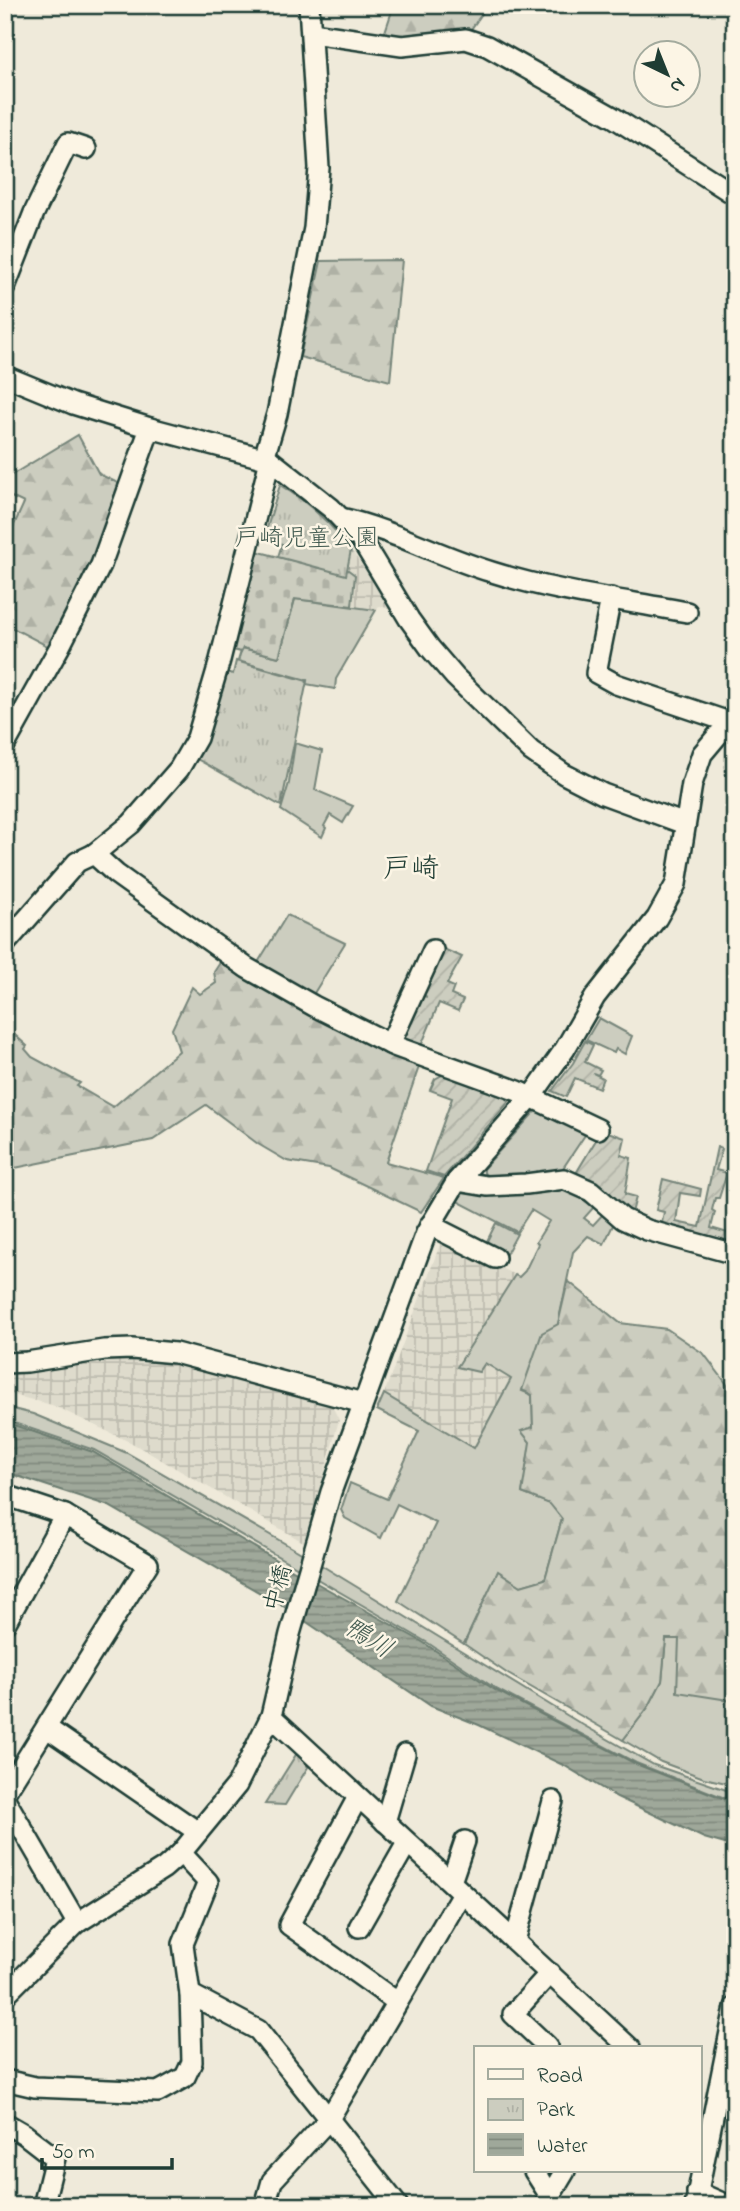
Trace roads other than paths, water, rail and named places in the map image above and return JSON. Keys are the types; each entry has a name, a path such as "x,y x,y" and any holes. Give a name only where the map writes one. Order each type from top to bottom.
{"street":[{"path":"5,944 77,862 94,854 131,824 179,769 197,737 220,660 267,459 314,228 319,168 309,5"},
{"path":"312,33 402,46 466,39 487,46 613,117 735,195"},
{"path":"5,287 34,213 68,143 86,149"},
{"path":"5,376 73,404 267,459 331,508 362,541 409,619 430,648 464,686 531,751 564,774 603,794 685,824"},
{"path":"5,745 60,648 101,565 150,428"},
{"path":"341,519 369,525 493,573 537,584 687,612"},
{"path":"611,598 596,673 616,684 733,723"},
{"name":"中橋","path":"5,1995 77,1923 164,1868 181,1853 237,1785 271,1716 290,1634 331,1492 430,1226 457,1181 531,1097 565,1049 595,997 657,918 676,884 692,785 702,754 718,735 733,723"},
{"path":"94,854 116,874 247,968 314,1006 390,1044 531,1097 597,1129"},
{"path":"390,1044 433,950"},
{"path":"457,1181 487,1186 564,1178 591,1191 624,1219 647,1230 735,1255"},
{"path":"430,1226 495,1258"},
{"path":"5,1363 104,1350 132,1349 175,1353 363,1403"},
{"path":"5,1494 65,1515 148,1564 6,1799 77,1923"},
{"path":"5,1624 65,1515"},
{"path":"271,1716 628,2046"},
{"path":"47,1728 198,1832"},
{"path":"385,1822 405,1754"},
{"path":"358,1797 289,1925 397,2002"},
{"path":"515,1941 552,1801"},
{"path":"265,2206 272,2181 329,2119 397,2002 457,1888 465,1841"},
{"path":"359,1927 407,1843"},
{"path":"5,2080 35,2087 158,2092 185,2077 192,2062 190,1994 183,1944 208,1882 181,1853"},
{"path":"548,2046 513,2014 550,1973"},
{"path":"190,1994 258,2030 398,2206"},
{"path":"704,2142 735,2007"},
{"path":"5,2123 55,2158 43,2206"},
{"path":"534,2172 547,2201"},
{"path":"547,2201 564,2172"},
{"path":"700,2172 696,2199 729,2206"}],"water":[{"name":"鴨川","path":"5,1422 93,1452 293,1570 421,1641 495,1690 636,1764 735,1803 735,1847 704,1838 617,1797 565,1766 479,1725 431,1706 283,1606 109,1506 5,1472"}],"district":[{"name":"戸崎","path":"411,867"}],"park label":[{"name":"戸崎児童公園","path":"307,537"}]}
